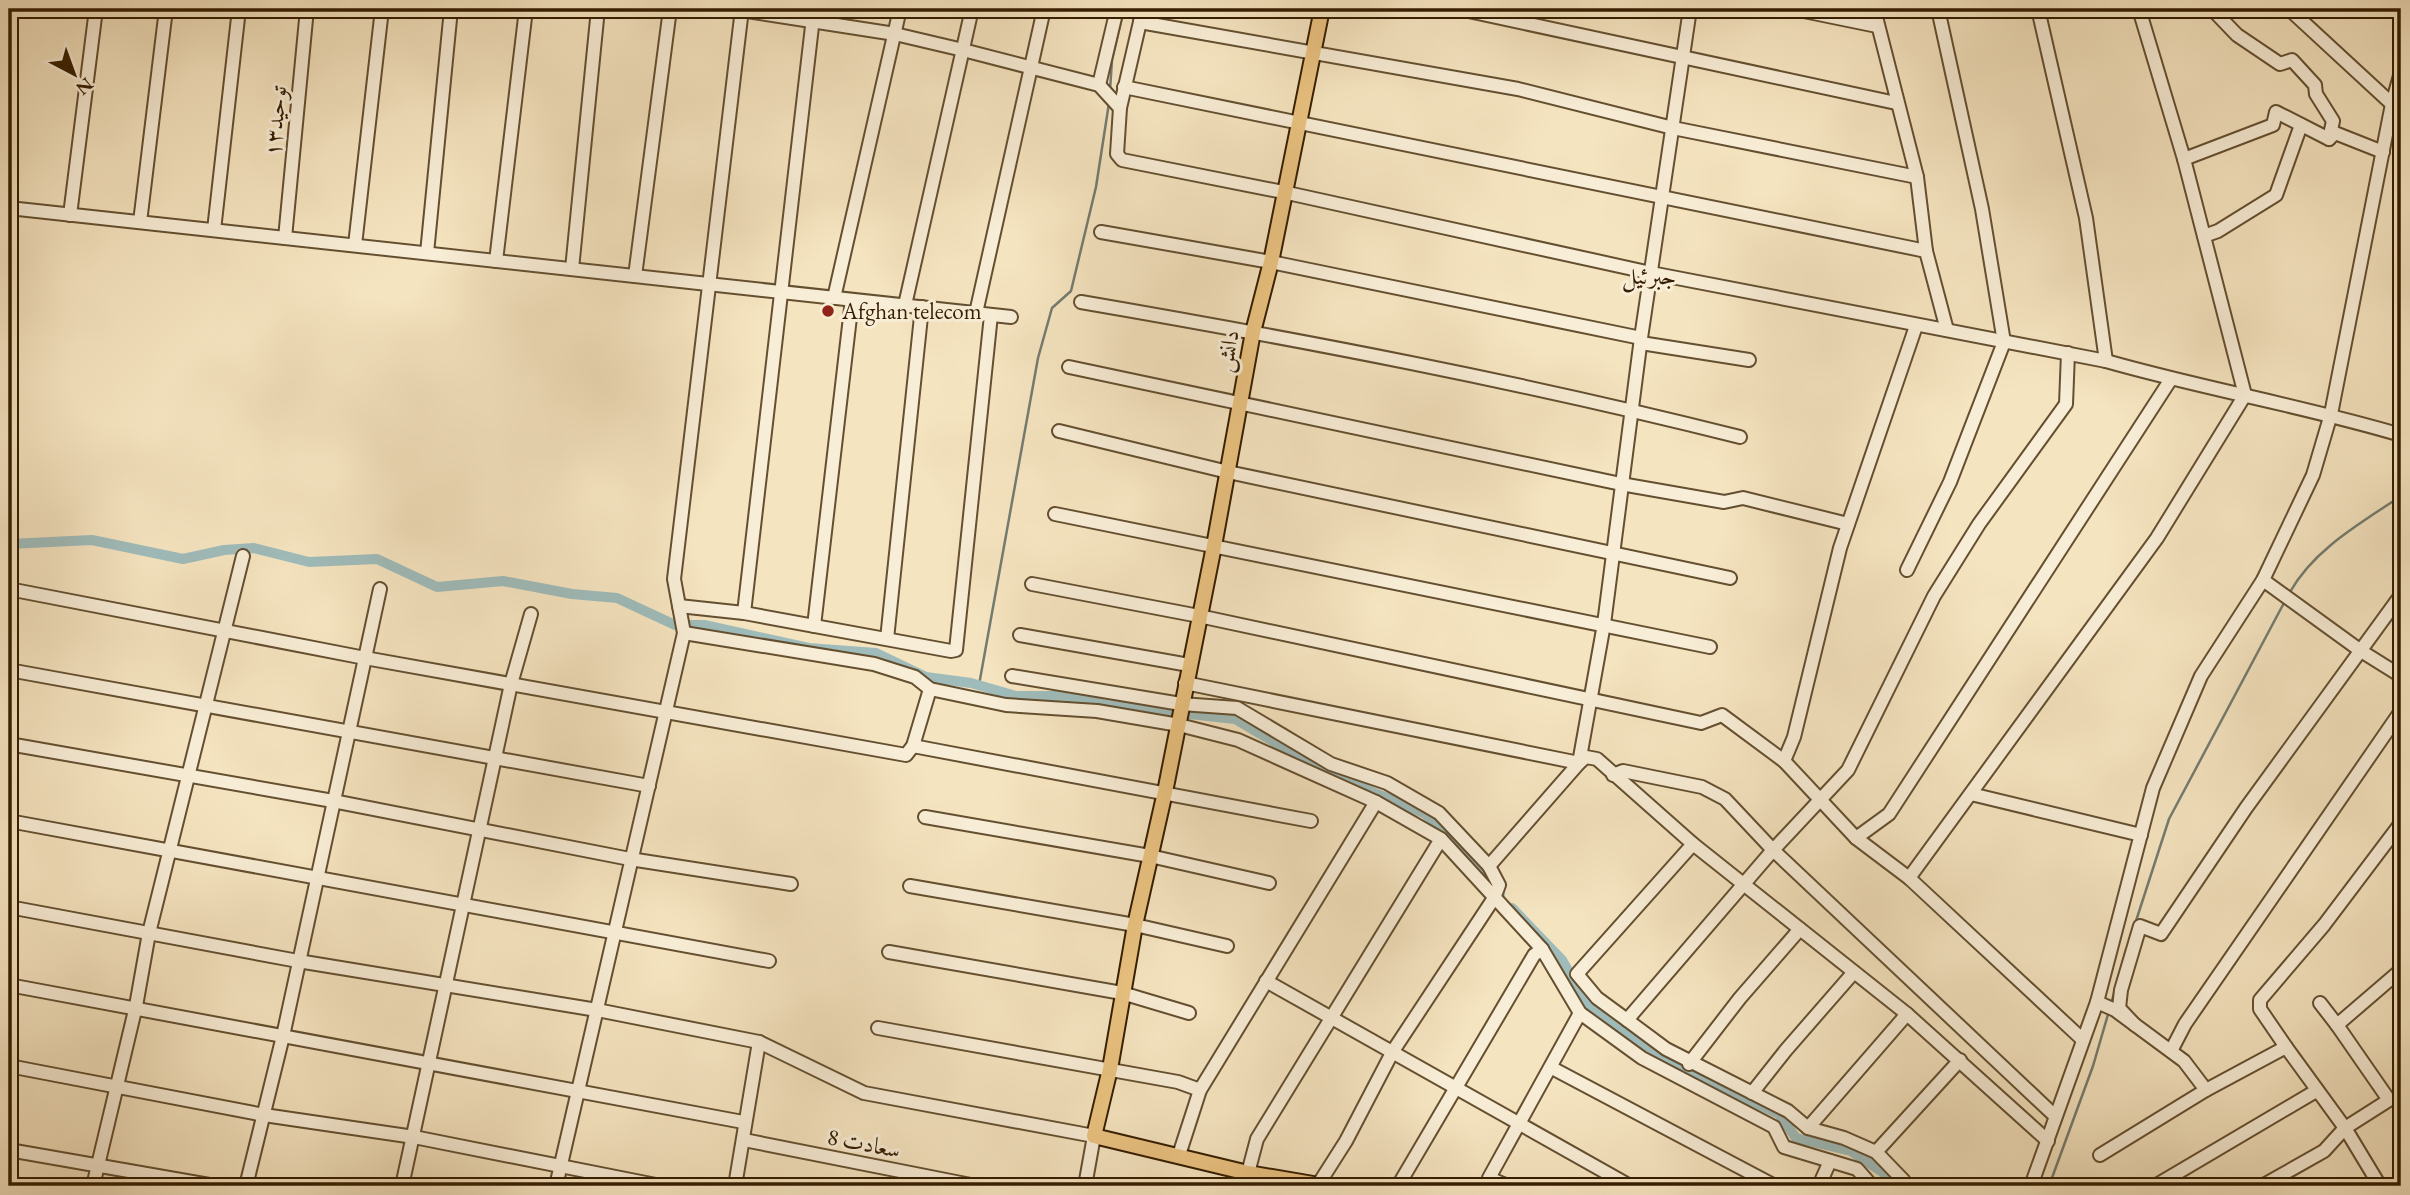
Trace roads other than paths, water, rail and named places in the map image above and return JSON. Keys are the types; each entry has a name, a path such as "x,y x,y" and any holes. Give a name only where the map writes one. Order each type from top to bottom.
{"main road":[{"name":"دانش","path":"1094,1136 1110,1069 1135,925 1179,725 1253,332 1271,262 1322,9"},
{"path":"1094,1136 1248,1173 1321,1186"}],"street":[{"path":"70,215 96,9"},
{"path":"140,222 166,9"},
{"path":"214,230 239,9"},
{"name":"توحید۱۳","path":"285,237 307,9"},
{"path":"355,245 382,9"},
{"path":"427,253 451,9"},
{"path":"496,261 526,9"},
{"path":"572,269 598,9"},
{"path":"635,276 670,9"},
{"path":"556,1186 580,1093 663,713 684,633 674,579 710,284 739,9 813,15 1032,67 1099,85 1119,107"},
{"path":"834,298 900,9"},
{"path":"905,305 972,9"},
{"path":"976,313 1045,9"},
{"path":"1099,85 1116,9"},
{"path":"1459,9 1896,103"},
{"path":"1578,763 1604,624 1621,484 1690,9"},
{"path":"1794,9 1877,26"},
{"path":"1874,9 1916,177 1926,251 1947,330"},
{"path":"1907,570 1950,482 2004,342 1982,209 1938,9"},
{"path":"2038,9 2086,218 2106,361"},
{"path":"1909,878 2157,538 2245,395 2184,159 2139,9"},
{"path":"2212,9 2257,50 2280,64 2292,60 2308,78 2333,121 2329,139"},
{"path":"2289,9 2392,104"},
{"path":"744,614 813,15"},
{"path":"1916,177 1673,128 1518,89 1314,54 1141,15 1119,107 1119,158 1651,273 2106,361 2171,379 2331,414 2401,435"},
{"path":"2031,1186 2097,1002 2154,788 2201,676 2263,580 2313,475 2331,414 2392,104 2401,72"},
{"path":"1124,87 1926,251"},
{"path":"2184,159 2273,125 2276,112 2329,139"},
{"path":"2204,236 2218,231 2276,195 2301,125"},
{"path":"2329,139 2334,133 2383,152"},
{"path":"9,208 1011,317"},
{"path":"1101,232 1271,262 1641,341 1749,360"},
{"path":"814,626 852,300"},
{"path":"1081,302 1350,349 1632,410 1740,437"},
{"path":"887,639 922,307"},
{"path":"679,606 744,614 951,651 957,647 991,315"},
{"path":"1784,761 1794,737 1848,524 1916,326"},
{"path":"1627,1020 1773,850 1848,770 1934,596 1979,524 2066,404 2068,353"},
{"path":"1069,367 1621,484 1724,502 1743,498 1848,524"},
{"path":"1856,838 1889,814 2171,379"},
{"path":"1059,431 1228,472 1730,578"},
{"path":"1055,514 1710,647"},
{"path":"93,1186 136,1006 149,933 243,556"},
{"path":"2263,580 2361,651 2401,676"},
{"path":"1031,584 1199,616 1700,723 1723,715 1784,761 1856,838 1909,878 2083,1040"},
{"path":"9,589 365,658 906,755 913,746 930,688"},
{"path":"246,1186 284,1036 380,589"},
{"path":"2135,1025 2119,1008 2121,990 2140,926 2161,934 2246,808 2401,595"},
{"path":"402,1186 466,903 511,684 531,614"},
{"path":"684,633 874,664 915,677 930,688 1006,705 1097,711 1179,725 1238,740 1376,802 1441,839 1542,948 1580,1013 1642,1058 1774,1127 1784,1147 1857,1169 1872,1186"},
{"path":"1020,635 1189,665"},
{"path":"9,670 649,786"},
{"path":"1012,676 1181,704 1237,708 1331,764 1387,783 1439,813 1489,866 1499,885 1493,898 1393,1051 1321,1186"},
{"path":"1185,683 1578,763"},
{"path":"2171,1051 2185,1024 2401,711"},
{"path":"9,744 333,801 630,859 790,884"},
{"path":"913,746 1311,821"},
{"path":"1489,866 1578,763 1586,757 1597,759 1693,844 1907,1014 2048,1141"},
{"path":"1613,775 1623,771 1702,787 1725,799 1773,850 2055,1116"},
{"path":"1971,794 2141,835"},
{"path":"1179,1156 1199,1090 1376,802"},
{"path":"925,817 1150,856 1269,883"},
{"path":"9,821 466,903 769,961"},
{"path":"2380,1186 2345,1128 2260,1009 2260,1000 2324,925 2401,823"},
{"path":"1248,1173 1257,1139 1441,839"},
{"path":"1693,844 1577,974 1597,998 1666,1049 1788,1111 1808,1128 1844,1138 1875,1152 1904,1181"},
{"path":"910,886 1135,925 1227,946"},
{"path":"9,906 298,961 597,1010 759,1042 864,1093 1094,1136 1085,1186"},
{"path":"1690,1062 1740,998 1800,929"},
{"path":"1398,1186 1457,1091 1534,956 1542,948"},
{"path":"889,952 1122,993 1189,1013"},
{"path":"2337,1025 2401,970"},
{"path":"1752,1093 1786,1049 1854,972"},
{"path":"1266,981 1330,1019 1393,1051 1517,1125 1630,1186"},
{"path":"9,985 136,1006 580,1093 743,1122"},
{"path":"2097,1002 2115,1010 2171,1051 2188,1066 2206,1090"},
{"path":"2263,1186 2323,1151 2345,1128 2395,1097 2320,1003"},
{"path":"1508,1186 1489,1178 1580,1013"},
{"path":"1808,1128 1907,1014"},
{"path":"878,1028 1178,1082 1199,1090"},
{"path":"735,1186 744,1140 743,1122 759,1042"},
{"path":"2100,1155 2206,1090 2286,1047"},
{"path":"1875,1152 1960,1060"},
{"path":"9,1066 264,1115 414,1137 661,1186"},
{"path":"1552,1068 1775,1186"},
{"path":"2155,1186 2316,1091"},
{"name":"سعادت 8","path":"744,1140 976,1186"},
{"path":"9,1150 215,1186"},
{"path":"1819,1186 1830,1161"}],"waterway":[{"path":"1110,90 1112,60 1124,9"},
{"path":"979,685 1038,358 1052,308 1071,291 1096,187 1109,103"},
{"path":"2290,592 2325,550 2401,496"},
{"path":"9,544 92,540 183,559 224,550 254,548 309,562 377,559 437,587 503,581 572,594 617,598 675,625 704,625 809,648 876,653 926,677 971,683 1016,696 1064,696 1107,705 1235,719 1330,775 1424,813 1454,839 1500,894"},
{"path":"2135,924 2169,819 2285,601"},
{"path":"1512,908 1562,960 1586,1002 1666,1062 1779,1114 1796,1138 1851,1151 1884,1173 1887,1186"},
{"path":"2111,1004 2126,950"},
{"path":"2049,1186 2093,1066 2109,1011"}],"place":[{"name":"Afghan telecom","path":"828,311"}],"district":[{"name":"جبرئیل","path":"1649,276"}]}
